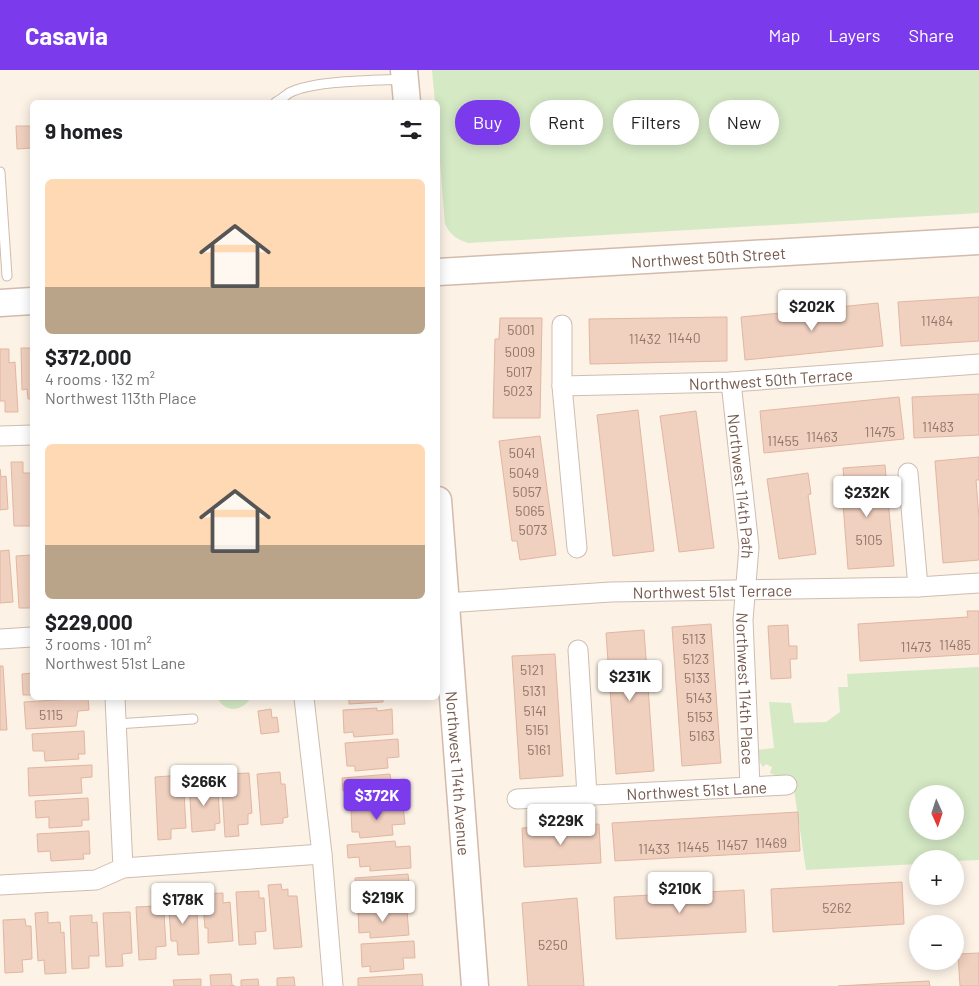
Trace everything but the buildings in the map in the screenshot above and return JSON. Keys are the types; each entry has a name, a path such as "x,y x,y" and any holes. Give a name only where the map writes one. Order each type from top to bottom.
{"street":[{"name":"Northwest 50th Street","path":"440,272 979,241"},
{"path":"0,303 30,301"},
{"path":"562,325 562,386 577,548"},
{"name":"Northwest 50th Terrace","path":"562,386 731,382 979,364"},
{"name":"Northwest 114th Path","path":"731,382 749,547 744,590"},
{"path":"0,436 30,435"},
{"path":"908,473 918,587"},
{"name":"Northwest 51st Terrace","path":"440,604 612,592 918,587 979,583"},
{"name":"Northwest 114th Place","path":"744,590 742,620 750,786"},
{"name":"Northwest 114th Avenue","path":"440,604 475,986"},
{"path":"0,639 30,638"},
{"path":"578,650 587,795"},
{"path":"115,700 123,868"},
{"path":"304,700 322,854 333,986"},
{"name":"Northwest 51st Lane","path":"517,799 788,785"},
{"path":"0,885 96,880 123,868 322,854"}],"lane":[{"path":"279,100 290,93 306,88 336,83 405,84"},
{"path":"0,172 7,276"},
{"path":"116,724 193,719"}],"green space":[{"path":"432,70 979,70 979,213 468,243 454,236 445,224 440,163 440,100 435,100"},
{"path":"979,667 979,860 964,861 964,850 909,850 909,864 806,870 793,783 770,773 772,767 766,764 763,767 757,750 774,748 769,702 791,703 794,723 826,722 840,712 838,687 848,687 847,674"},
{"path":"249,700 236,709 227,708 219,701"}]}
